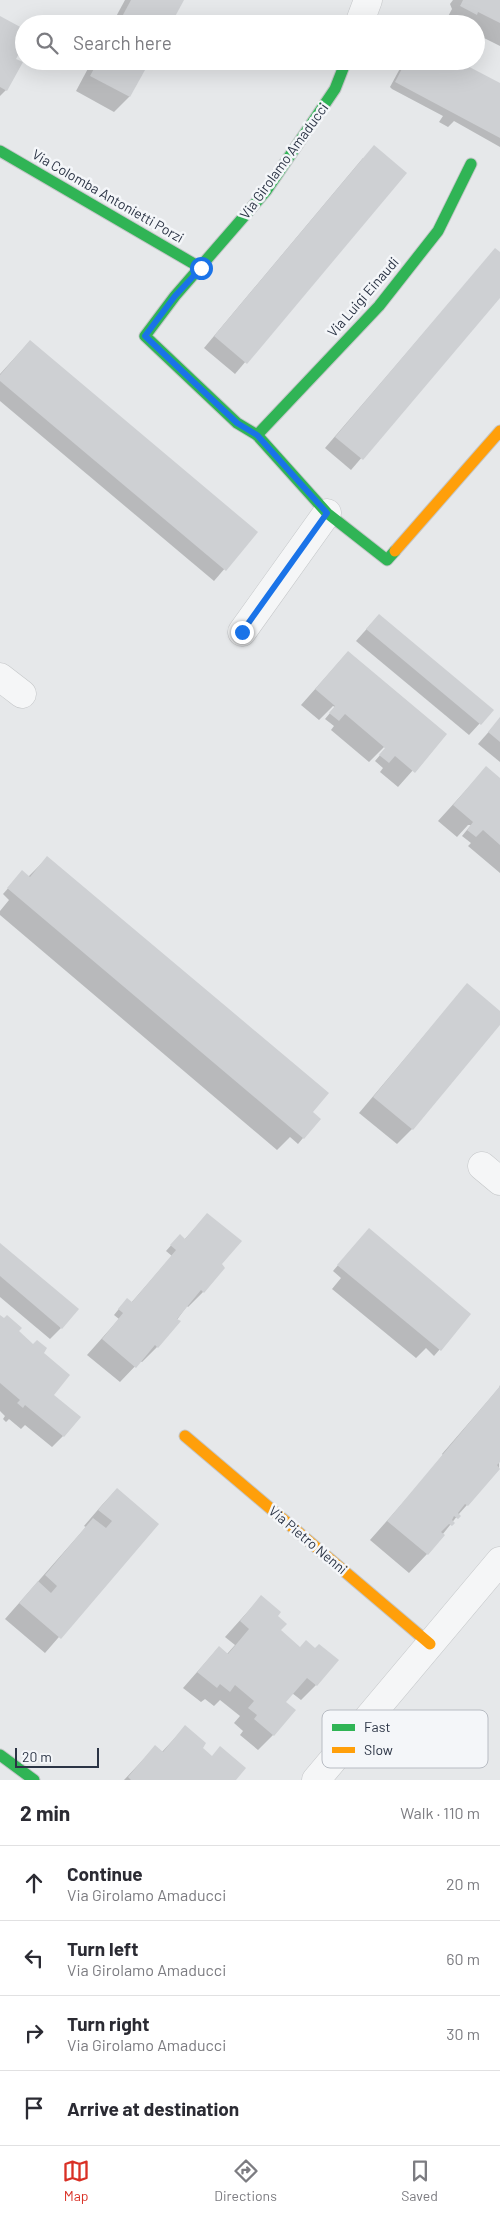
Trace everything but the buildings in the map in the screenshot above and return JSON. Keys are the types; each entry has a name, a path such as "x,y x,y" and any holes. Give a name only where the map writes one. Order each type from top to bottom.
{"street":[{"path":"362,15 368,0"},
{"name":"Via Girolamo Amaducci","path":"343,70 336,90 266,191 175,296 145,336 237,423 257,435 327,513 387,560 500,431"},
{"name":"Via Colomba Antonietti Porzi","path":"0,151 201,268"},
{"name":"Via Luigi Einaudi","path":"257,435 379,306 438,231 472,164"},
{"path":"242,632 327,513"},
{"path":"0,677 22,694"},
{"name":"Via Pietro Nenni","path":"185,1436 430,1644"},
{"path":"375,1710 500,1560"},
{"path":"0,1755 34,1780"},
{"path":"316,1780 326,1768"}],"traffic: fast":[{"path":"342,70 335,89 266,191 175,296 145,336 237,423 257,435 327,513 387,560 395,551"},
{"path":"0,151 201,268"},
{"path":"257,435 379,306 438,231 471,164"},
{"path":"0,1755 34,1780"}],"traffic: slow":[{"path":"395,551 500,431"},
{"path":"185,1436 430,1644"}],"route":[{"path":"201,268 175,296 145,336 237,423 257,435 327,513 242,632"}]}
